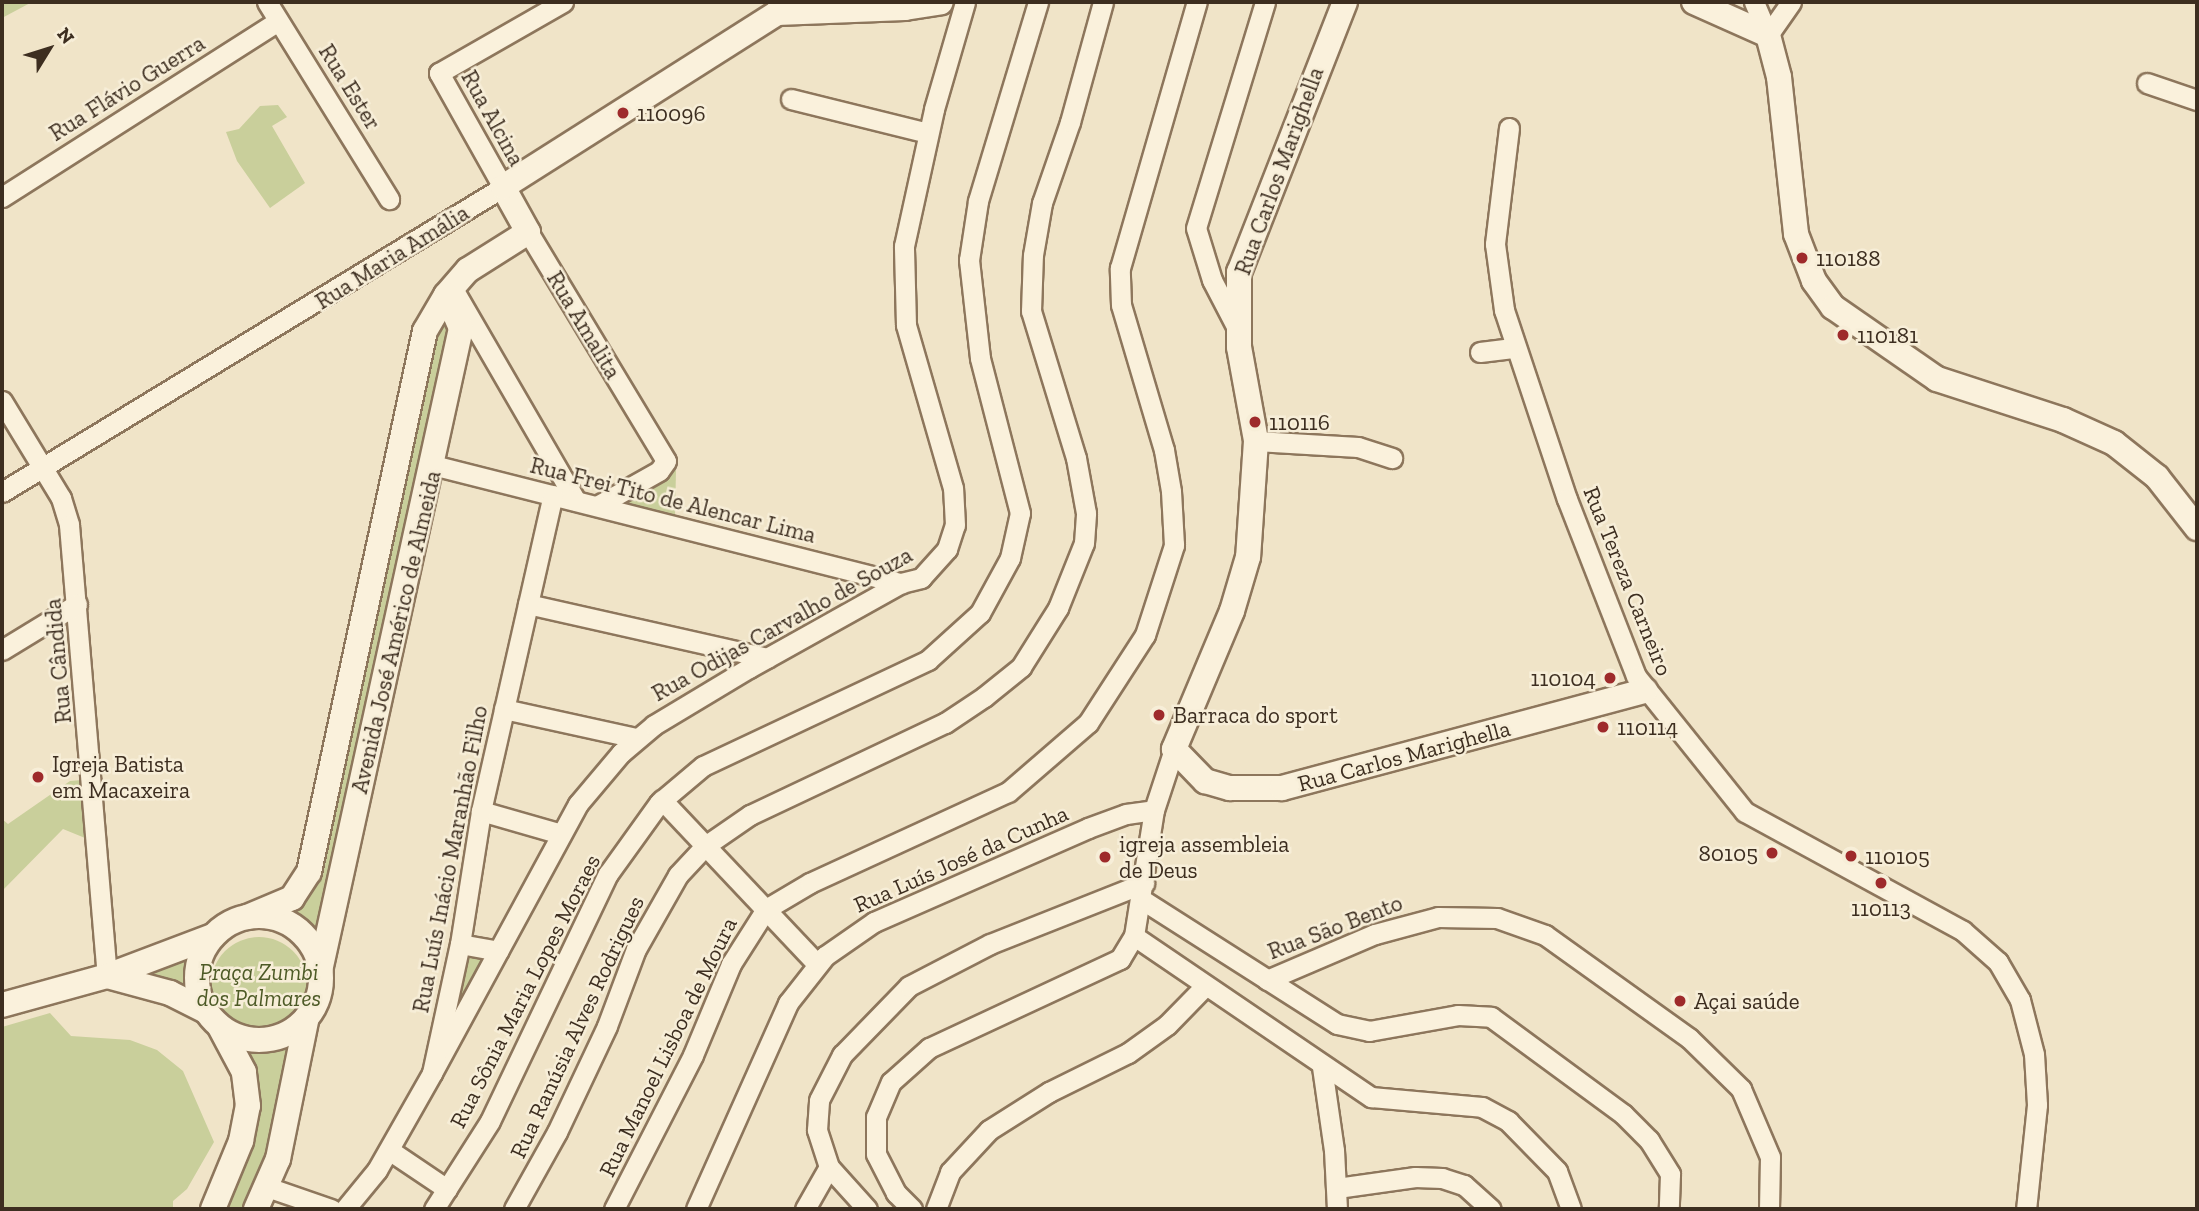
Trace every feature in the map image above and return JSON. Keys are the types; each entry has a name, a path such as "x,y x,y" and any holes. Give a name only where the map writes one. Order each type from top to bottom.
{"street":[{"name":"Rua Ester","path":"267,2 389,199"},
{"name":"Rua Alcina","path":"503,187 439,73 563,2"},
{"path":"773,8 905,8 941,2"},
{"name":"Rua Odijas Carvalho de Souza","path":"432,1073 561,834 590,787 636,738 766,659 901,583 930,570 947,549 955,526 953,488 918,376 904,308 904,246 928,133 965,2"},
{"name":"Rua Sônia Maria Lopes Moraes","path":"435,1209 490,1121 608,874 662,800 713,760 928,660 980,613 1010,558 1020,513 973,325 970,246 978,201 1038,2"},
{"name":"Rua Ranúsia Alves Rodrigues","path":"514,1209 557,1132 655,914 678,875 705,846 775,802 962,712 1021,667 1058,608 1084,543 1085,499 1031,311 1033,255 1042,203 1070,121 1103,2"},
{"name":"Rua Manoel Lisboa de Moura","path":"614,1209 692,1055 731,964 766,909 810,883 1008,792 1088,723 1145,635 1174,545 1172,503 1164,450 1121,305 1120,268 1197,2"},
{"path":"1237,328 1203,256 1197,219 1265,2"},
{"name":"Rua Carlos Marighella","path":"1134,936 1154,810 1174,750 1241,584 1248,557 1256,441 1237,328 1237,284 1247,245 1345,2"},
{"path":"1694,2 1768,35"},
{"path":"1754,2 1768,35 1781,89 1796,234 1814,281 1833,307 1937,379 2063,420 2113,443 2157,477 2197,528"},
{"path":"1768,35 1791,2"},
{"name":"Rua Maria Amália","path":"2,492 503,187 773,8"},
{"name":"Rua Flávio Guerra","path":"2,197 278,20"},
{"path":"2147,83 2197,100"},
{"path":"791,99 928,133"},
{"name":"Rua Tereza Carneiro","path":"1509,128 1495,244 1497,276 1515,348 1567,499 1645,691 1745,812 1963,931 1998,962 2020,1000 2035,1054 2037,1105 2026,1209"},
{"name":"Rua Amalita","path":"503,187 667,463 597,506"},
{"name":"Avenida José Américo de Almeida","path":"247,917 292,898 309,872 428,321 449,291 478,262 528,232"},
{"path":"449,291 576,501"},
{"name":"Avenida José Américo de Almeida","path":"320,971 461,328 449,291"},
{"path":"1480,352 1515,348"},
{"name":"Rua Cândida","path":"2,401 44,467 66,511 77,604 107,976"},
{"path":"1256,441 1358,447 1392,458"},
{"name":"Rua Frei Tito de Alencar Lima","path":"433,464 901,583"},
{"name":"Rua Luís Inácio Maranhão Filho","path":"345,1209 361,1195 432,1073 460,944 481,811 552,495"},
{"path":"2,650 77,604"},
{"path":"528,604 766,659"},
{"name":"Rua Carlos Marighella","path":"1174,750 1205,781 1230,788 1282,788 1645,691"},
{"path":"504,709 636,738"},
{"path":"662,800 817,964"},
{"name":"Rua Luís José da Cunha","path":"696,1209 772,1035 788,1003 817,964 874,922 1088,828 1126,814 1154,810"},
{"path":"481,811 561,834"},
{"path":"867,1209 829,1167 817,1130 819,1100 842,1055 909,986 989,944 1143,891 1322,1018 1353,1029 1396,1028 1458,1015 1491,1017 1643,1134 1670,1174 1670,1209"},
{"path":"2,1005 107,976 213,936 247,917 263,916 294,928 316,954 320,987 307,1017 278,1159 256,1209"},
{"name":"Rua São Bento","path":"1267,980 1305,968 1375,934 1438,917 1497,918 1545,935 1689,1038 1741,1089 1770,1157 1769,1209"},
{"path":"213,936 197,972 213,1019 244,1072 248,1106 241,1141 213,1209"},
{"path":"912,1209 896,1193 876,1154 876,1117 898,1073 929,1048 1111,965 1134,936 1322,1067 1371,1097 1470,1105 1508,1121 1557,1171 1571,1209"},
{"path":"460,944 498,951"},
{"path":"107,976 170,993 234,1035 267,1040 296,1028 307,1017"},
{"path":"936,1209 950,1172 989,1130 1049,1092 1128,1053 1167,1025 1205,986"},
{"path":"1322,1067 1337,1188 1337,1209"},
{"path":"389,1150 447,1189"},
{"path":"805,1209 829,1167"},
{"path":"1337,1188 1415,1177 1442,1178 1464,1185 1491,1209"},
{"path":"267,1187 331,1209"}],"green space":[{"path":"2,2 32,2 2,18"},
{"path":"278,105 287,117 272,126 305,183 270,208 237,161 226,132 239,129 260,106"},
{"name":"Praça Zumbi dos Palmares","path":"452,312 319,948 305,931 277,913 292,907 434,319"},
{"path":"676,470 675,517 617,503"},
{"path":"82,780 85,838 63,829 2,891 2,819 8,824 70,781"},
{"name":"Praça Zumbi dos Palmares","path":"259,937 277,941 293,951 303,967 307,985 303,1003 293,1019 277,1029 259,1033 241,1029 225,1019 215,1003 211,985 215,967 225,951 241,941"},
{"path":"201,944 192,972 193,993 127,973"},
{"path":"462,948 486,961 444,1050"},
{"path":"50,1013 71,1036 130,1040 157,1050 183,1071 214,1142 187,1189 173,1201 173,1209 2,1209 2,1027"},
{"name":"Praça Zumbi dos Palmares","path":"300,1032 285,1108 247,1209 224,1209 258,1097 256,1071 243,1044 284,1041"}],"place":[{"name":"110096","path":"623,113"},
{"name":"110188","path":"1802,258"},
{"name":"110181","path":"1843,335"},
{"name":"110116","path":"1255,422"},
{"name":"110104","path":"1610,678"},
{"name":"Barraca do sport","path":"1159,715"},
{"name":"110114","path":"1603,727"},
{"name":"Igreja Batista em Macaxeira","path":"38,777"},
{"name":"80105","path":"1772,853"},
{"name":"110105","path":"1851,856"},
{"name":"igreja assembleia de Deus","path":"1105,857"},
{"name":"110113","path":"1881,883"},
{"name":"Açai saúde","path":"1680,1001"}]}
